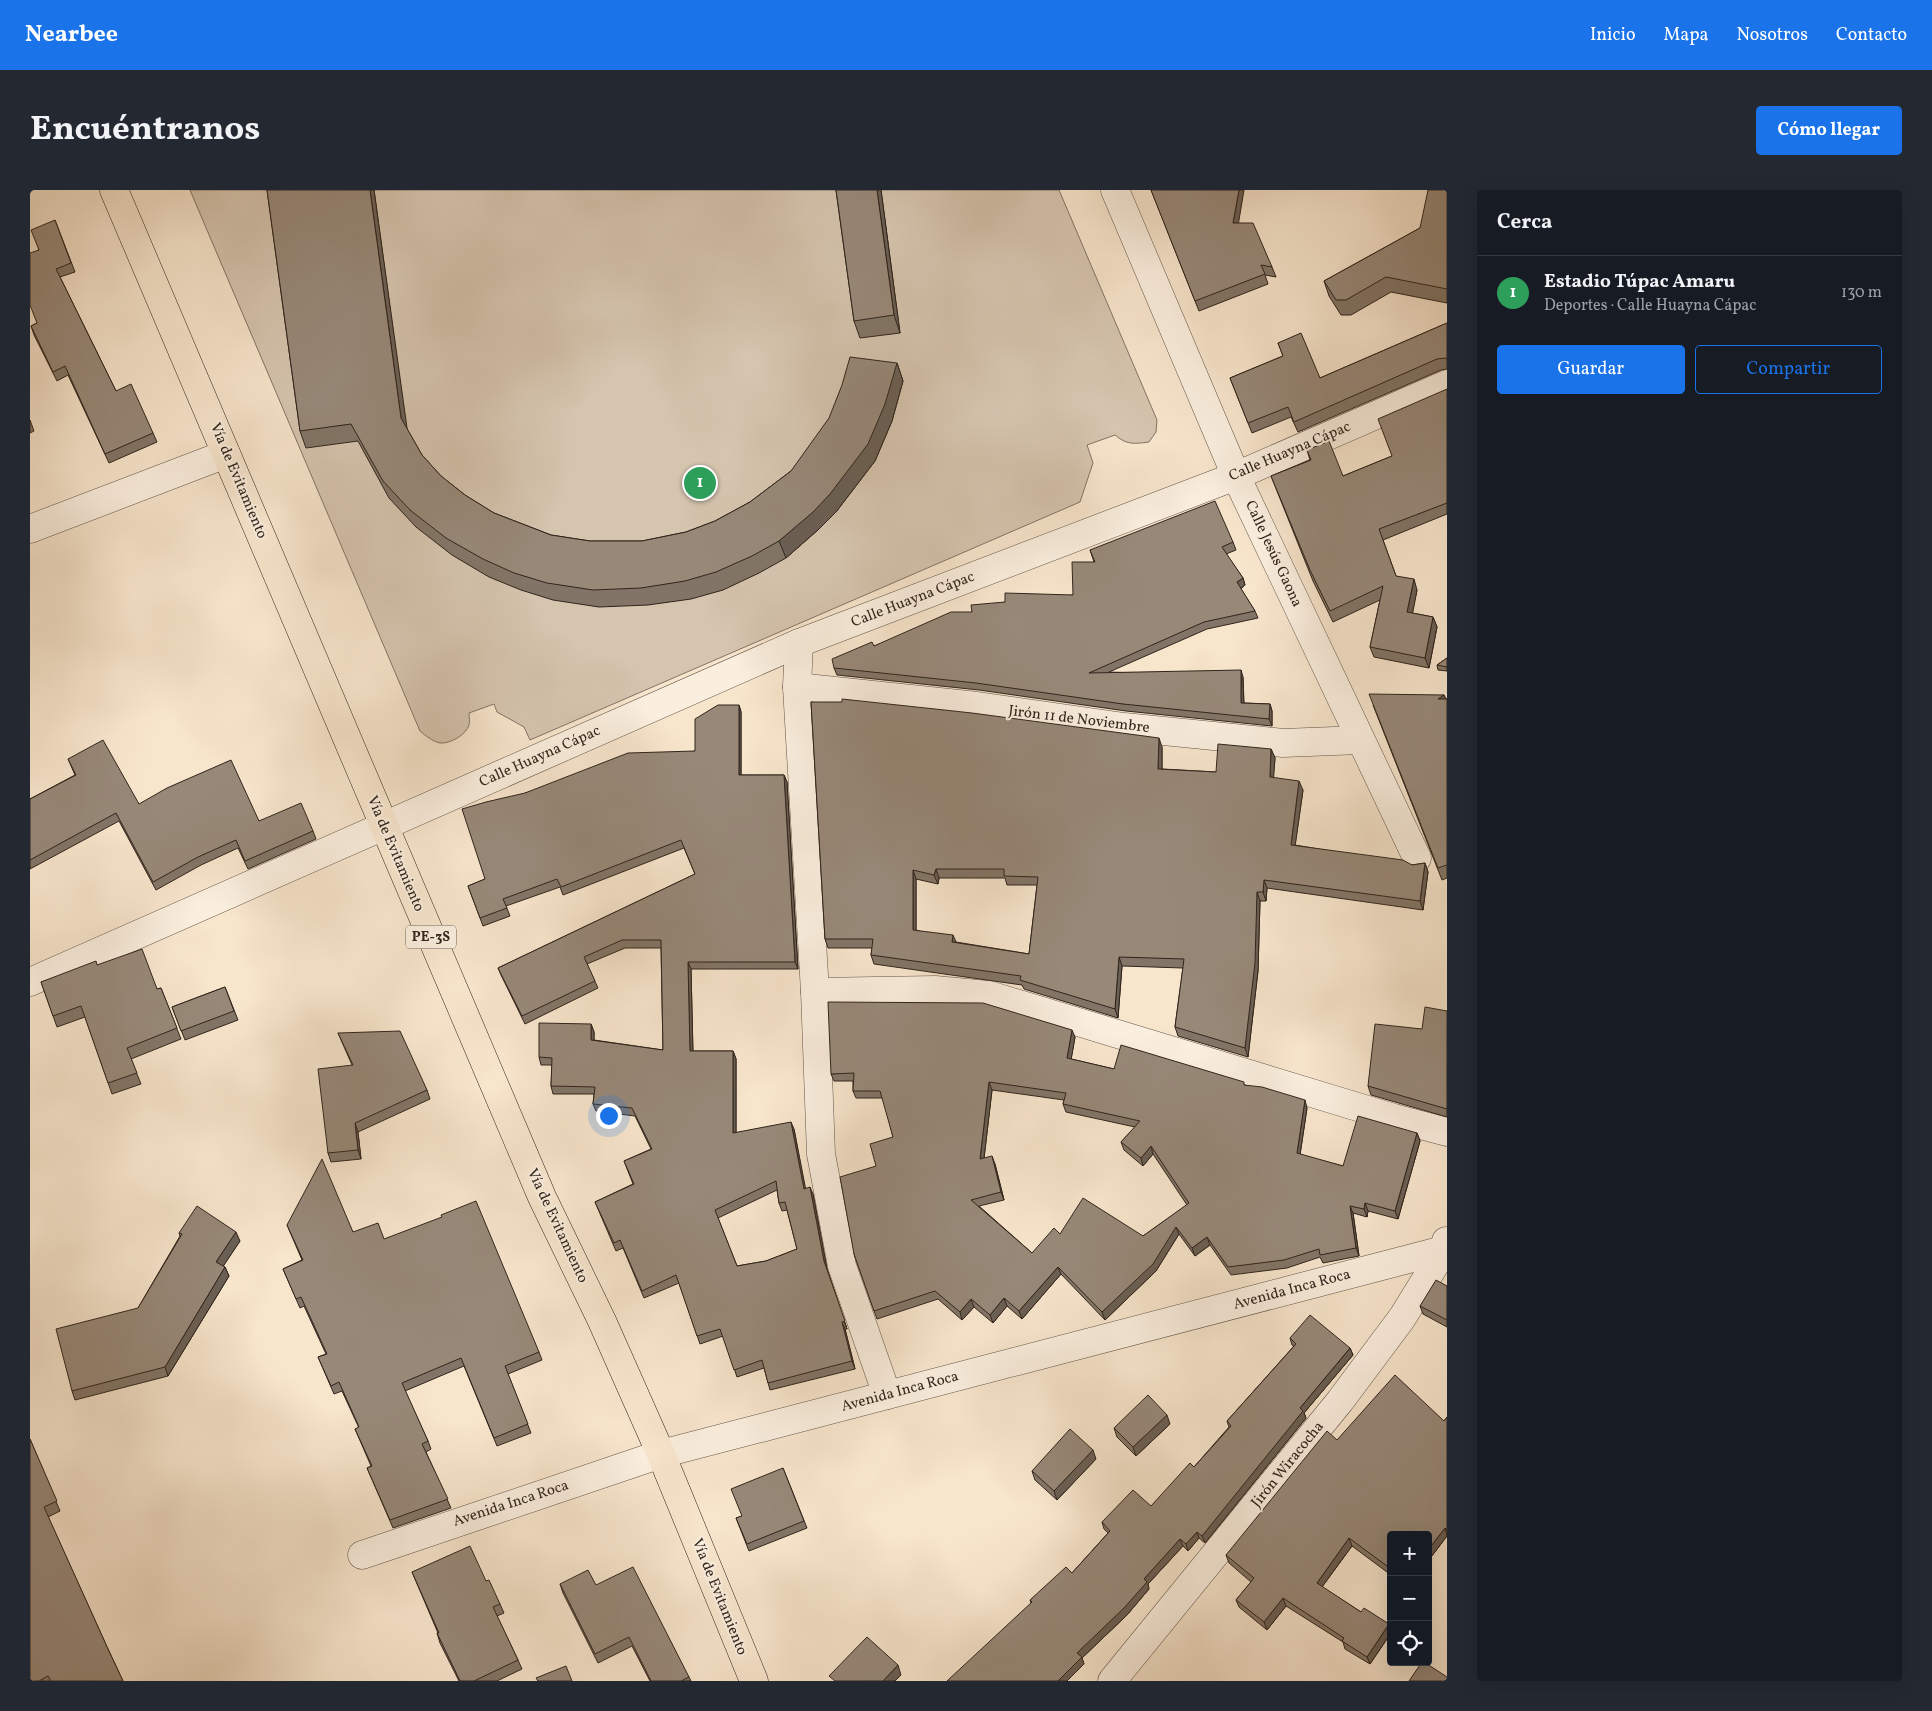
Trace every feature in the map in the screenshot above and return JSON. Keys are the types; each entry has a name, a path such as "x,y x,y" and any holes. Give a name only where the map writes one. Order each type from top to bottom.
{"highway":[{"name":"Vía de Evitamiento","path":"114,190 542,1197 602,1321 661,1454 754,1681"}],"street":[{"name":"Calle Jesús Gaona","path":"1115,190 1236,476 1417,858"},
{"name":"Calle Huayna Cápac","path":"30,982 799,643 1236,476 1447,384"},
{"path":"30,529 226,454"},
{"path":"799,643 797,687 815,992 821,1154 842,1266 887,1395"},
{"name":"Jirón 11 de Noviembre","path":"797,687 977,706 1124,727 1283,743 1360,740"},
{"path":"815,992 935,990 989,995 1394,1118 1447,1132"},
{"name":"Avenida Inca Roca","path":"362,1555 661,1454 1446,1246"},
{"name":"Jirón Wiracocha","path":"1112,1681 1340,1401 1402,1318 1446,1246"}],"shaded area":[{"path":"190,190 1059,190 1157,420 1156,432 1149,442 1130,443 1123,441 1115,435 1087,445 1093,463 1080,502 530,740 524,727 497,712 494,704 469,713 469,724 465,732 453,740 440,743 432,740 420,731"}],"building":[{"path":"267,190 370,190 401,418 422,455 441,476 465,495 494,513 551,535 590,541 642,541 686,532 715,521 750,502 791,471 829,418 842,385 850,357 897,363 885,404 868,444 830,494 813,512 779,541 752,556 716,572 685,581 641,588 593,590 547,583 514,573 483,559 446,538 410,510 383,481 351,424 300,431"},
{"path":"836,190 877,190 894,315 854,321"},
{"path":"1151,190 1239,190 1233,223 1253,223 1272,267 1261,265 1265,274 1195,301"},
{"path":"1428,190 1447,190 1447,289 1386,277 1346,300 1336,300 1324,281 1420,228"},
{"path":"55,220 71,263 56,269 116,391 131,384 153,433 105,454 65,366 53,372 31,326 37,323 30,305 30,253 39,250 31,230"},
{"path":"1447,323 1447,359 1437,359 1294,422 1288,407 1248,423 1230,378 1283,356 1278,343 1301,333 1320,378"},
{"path":"1447,389 1447,503 1379,529 1396,576 1414,579 1407,612 1433,617 1425,658 1370,647 1383,586 1330,611 1310,570 1271,476 1311,460 1307,450 1329,441 1343,476 1392,456 1378,419"},
{"path":"1215,501 1233,542 1222,547 1243,578 1237,582 1255,611 1204,622 1089,673 1241,670 1241,703 1270,704 1269,719 1123,704 976,683 834,668 832,659 872,642 874,646 951,612 972,612 971,605 1005,602 1005,593 1073,595 1072,562 1095,562 1090,550"},
{"path":"1447,658 1447,667 1437,665"},
{"path":"1369,694 1444,695 1438,699 1447,699 1447,865 1438,868"},
{"path":"842,699 972,713 1159,738 1158,769 1216,772 1218,744 1271,749 1270,777 1299,781 1291,845 1403,860 1412,865 1425,863 1420,901 1264,880 1263,892 1257,892 1255,963 1245,1048 1175,1027 1184,959 1119,957 1115,1009 1020,980 1021,976 871,955 873,939 825,939 811,702 842,702","holes":["936,869 1004,869 1004,876 1038,877 1029,954 952,942 953,935 913,930 913,870 934,875"]},
{"path":"718,705 739,705 739,775 784,775 795,962 688,962 690,1051 733,1051 733,1133 791,1122 804,1189 810,1187 824,1261 845,1321 842,1322 852,1361 768,1383 762,1360 734,1370 720,1329 697,1336 676,1275 642,1291 620,1240 614,1243 595,1202 634,1184 624,1161 652,1149 632,1108 593,1104 595,1087 551,1086 552,1058 539,1057 539,1023 591,1024 591,1040 663,1050 661,940 622,940 584,957 595,981 522,1016 498,968 695,874 681,840 561,887 557,879 503,899 507,908 480,918 468,886 485,879 462,809 525,793 628,753 695,751 695,719","holes":["776,1181 779,1203 785,1202 797,1249 766,1261 737,1266 715,1210"]},
{"path":"103,740 139,804 167,788 231,760 259,821 301,803 313,831 245,861 236,840 198,857 153,882 116,813 30,860 30,799 76,775 68,759"},
{"path":"142,949 157,989 161,988 177,1028 127,1048 137,1073 108,1083 81,1006 53,1016 41,982 96,961 97,965"},
{"path":"225,987 234,1011 181,1031 172,1007"},
{"path":"828,1002 983,1003 1072,1030 1067,1058 1114,1069 1121,1045 1244,1082 1244,1085 1262,1087 1305,1100 1297,1153 1343,1166 1358,1116 1417,1133 1395,1211 1365,1203 1364,1209 1350,1206 1356,1248 1320,1255 1319,1249 1284,1260 1228,1267 1207,1237 1192,1248 1176,1227 1153,1264 1102,1312 1058,1267 1019,1311 1004,1298 990,1315 971,1299 960,1312 935,1291 874,1311 854,1254 840,1177 876,1166 870,1144 893,1137 880,1091 853,1091 854,1073 831,1074","holes":["989,1082 1066,1093 1063,1104 1140,1121 1121,1142 1141,1158 1151,1146 1189,1203 1143,1236 1083,1198 1060,1234 1054,1228 1032,1253 971,1200 1001,1192 992,1156 980,1159"]},
{"path":"1425,1007 1447,1011 1447,1109 1368,1086 1375,1024 1422,1029"},
{"path":"400,1031 427,1090 355,1123 358,1150 328,1153 318,1069 353,1065 338,1033"},
{"path":"322,1159 353,1232 378,1223 384,1239 442,1217 441,1215 476,1201 539,1352 505,1366 528,1424 494,1438 461,1358 402,1383 428,1441 422,1444 448,1499 390,1520 367,1468 372,1466 355,1429 359,1427 339,1382 331,1386 318,1357 327,1354 301,1297 296,1299 283,1269 303,1260 287,1225"},
{"path":"197,1206 236,1232 216,1262 225,1267 165,1367 72,1391 56,1329 138,1308 182,1234 179,1233"},
{"path":"1436,1280 1447,1286 1447,1320 1420,1306"},
{"path":"1310,1315 1350,1348 1300,1408 1303,1411 1202,1536 1197,1532 1186,1544 1180,1539 1144,1579 1147,1582 1124,1608 1077,1653 1082,1657 1058,1681 947,1681 1032,1602 1030,1600 1066,1567 1072,1573 1110,1531 1102,1522 1133,1490 1151,1506 1190,1463 1194,1467 1231,1426 1227,1421 1296,1344 1290,1338"},
{"path":"1395,1375 1444,1421 1447,1417 1447,1530 1445,1528 1432,1545 1432,1531 1387,1531 1387,1566 1349,1538 1317,1583 1361,1612 1364,1608 1387,1623 1387,1627 1367,1657 1342,1641 1344,1638 1283,1598 1264,1622 1236,1600 1254,1578 1226,1555 1327,1431 1337,1440"},
{"path":"1148,1395 1167,1415 1133,1447 1114,1428"},
{"path":"1070,1429 1093,1450 1054,1491 1032,1471"},
{"path":"30,1439 57,1501 44,1507 123,1681 51,1681 48,1676 39,1681 30,1681"},
{"path":"783,1468 804,1521 747,1544 736,1518 742,1516 731,1489"},
{"path":"470,1546 486,1581 489,1580 500,1604 493,1607 518,1660 474,1681 460,1681 437,1633 439,1633 412,1572"},
{"path":"633,1567 689,1677 681,1681 651,1681 629,1637 595,1654 560,1584 588,1570 596,1585"},
{"path":"867,1637 898,1665 883,1681 835,1681 829,1676"},
{"path":"566,1666 572,1681 538,1681 536,1678"},
{"path":"1419,1666 1430,1666 1447,1677 1447,1681 1409,1681"}],"place":[{"name":"Estadio Túpac Amaru","path":"700,483"}]}
